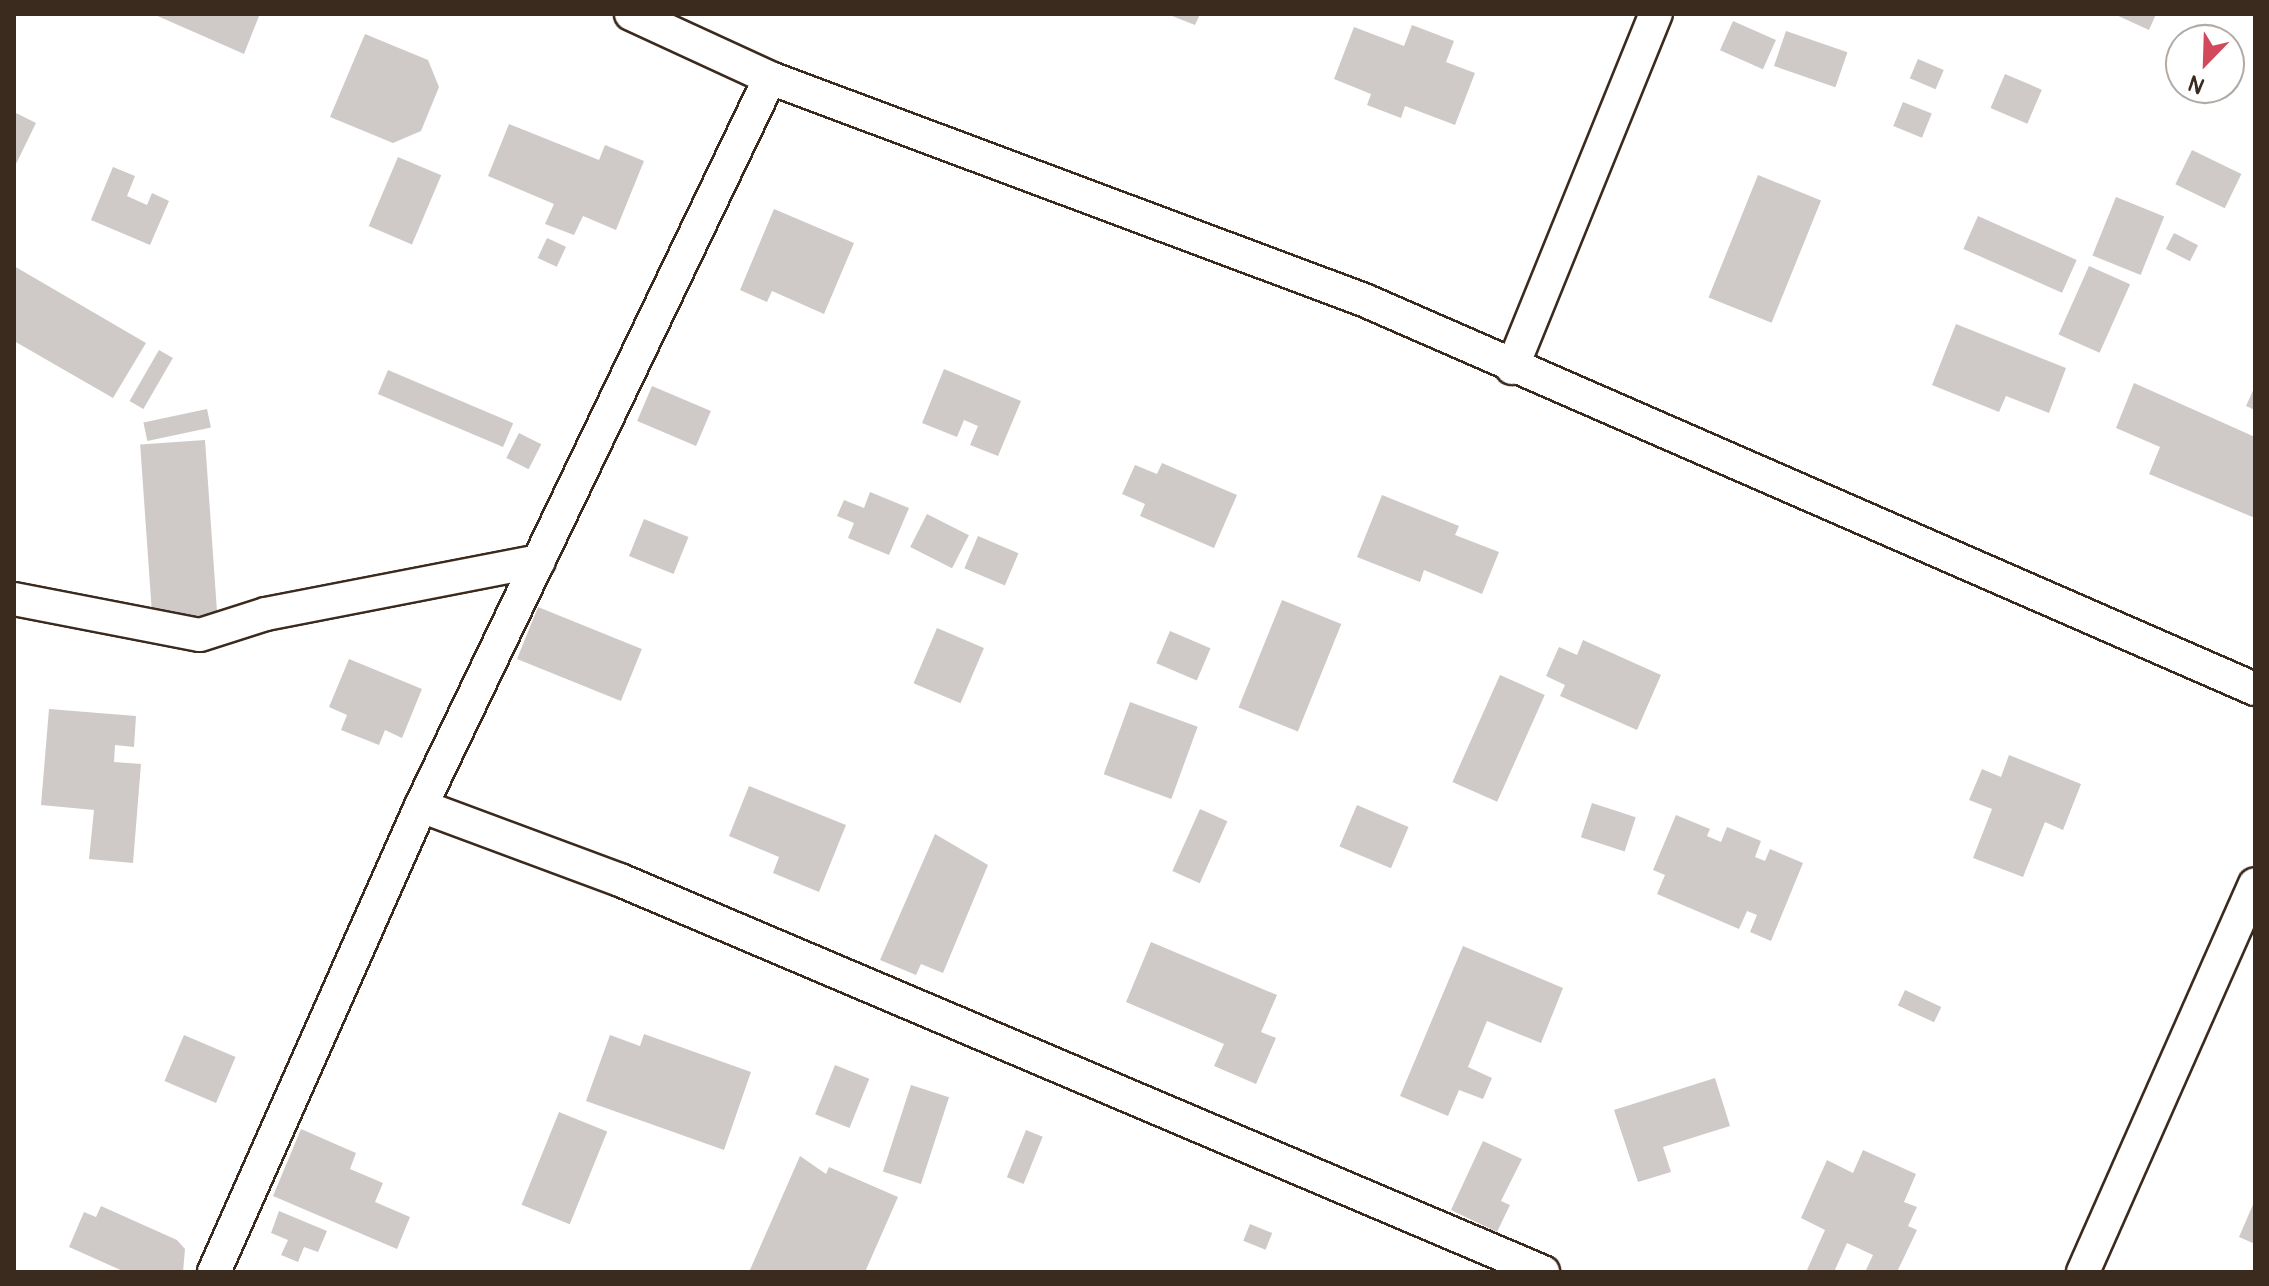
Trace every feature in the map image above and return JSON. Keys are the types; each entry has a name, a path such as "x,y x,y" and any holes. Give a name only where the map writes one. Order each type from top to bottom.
{"street":[{"path":"631,14 675,23 770,78 1364,300 1512,368 2255,689"},
{"path":"1512,368 1656,14"},
{"path":"214,1272 421,806 770,78"},
{"path":"14,599 200,635 266,614 539,561"},
{"path":"421,806 620,880 1543,1272"},
{"path":"2083,1272 2255,884"}],"building":[{"path":"153,14 254,14 259,16 244,54"},
{"path":"1167,14 1200,14 1195,25"},
{"path":"2114,14 2156,14 2149,30"},
{"path":"1733,21 1776,40 1763,69 1720,50"},
{"path":"1412,25 1454,41 1446,62 1475,73 1455,125 1405,106 1401,118 1367,105 1371,94 1334,79 1354,27 1404,46"},
{"path":"1786,31 1847,52 1835,87 1774,66"},
{"path":"365,34 428,60 439,87 421,131 393,143 330,117"},
{"path":"1918,59 1944,70 1936,89 1910,78"},
{"path":"2005,74 2042,90 2027,124 1991,108"},
{"path":"1903,102 1932,114 1922,138 1893,126"},
{"path":"14,112 36,123 14,168"},
{"path":"509,124 599,160 605,145 644,161 616,230 583,216 574,235 545,224 554,204 488,176"},
{"path":"2192,150 2241,174 2225,208 2175,184"},
{"path":"398,157 441,175 412,244 369,226"},
{"path":"113,167 135,176 127,196 147,205 152,193 169,201 150,245 91,220"},
{"path":"1758,175 1821,200 1772,323 1709,297"},
{"path":"2116,197 2164,216 2141,275 2092,255"},
{"path":"774,209 854,243 824,314 772,291 767,302 740,290"},
{"path":"1978,216 2077,260 2062,293 1963,249"},
{"path":"2174,233 2198,245 2190,261 2166,249"},
{"path":"547,238 566,247 557,267 538,258"},
{"path":"14,266 146,343 113,398 14,341"},
{"path":"2089,266 2130,284 2100,353 2058,335"},
{"path":"1956,324 2066,368 2049,413 2006,396 1999,412 1932,385"},
{"path":"159,350 173,358 143,409 130,401"},
{"path":"944,369 1021,401 998,456 970,445 978,426 964,420 957,437 922,423"},
{"path":"388,370 513,423 503,447 378,394"},
{"path":"2134,383 2255,437 2255,518 2149,474 2160,447 2116,428"},
{"path":"652,386 711,411 696,446 637,421"},
{"path":"2255,386 2255,410 2246,406"},
{"path":"207,409 211,428 147,441 143,423"},
{"path":"519,433 541,444 529,469 506,458"},
{"path":"205,440 217,617 153,621 140,445"},
{"path":"1162,463 1237,495 1214,548 1140,516 1145,504 1122,494 1135,465 1157,474"},
{"path":"870,492 909,508 889,555 848,538 854,523 837,516 844,500 864,508"},
{"path":"1382,495 1459,526 1455,535 1499,552 1482,594 1424,570 1420,582 1357,557"},
{"path":"927,514 969,535 952,568 910,547"},
{"path":"644,519 689,537 674,574 629,556"},
{"path":"978,536 1019,553 1005,585 964,568"},
{"path":"1282,600 1341,624 1298,732 1239,708"},
{"path":"538,607 642,649 621,701 517,659"},
{"path":"937,628 984,648 961,703 914,683"},
{"path":"1170,631 1211,648 1197,680 1156,663"},
{"path":"1583,640 1661,675 1637,730 1560,696 1565,685 1546,676 1559,647 1577,655"},
{"path":"349,659 422,689 402,738 385,730 379,745 341,730 347,715 329,707"},
{"path":"1500,675 1545,695 1497,802 1452,782"},
{"path":"1130,702 1198,727 1171,799 1104,774"},
{"path":"49,709 136,716 134,747 115,745 114,762 141,764 133,863 89,859 94,810 41,805"},
{"path":"2009,755 2081,784 2063,830 2045,822 2023,877 1973,858 1992,809 1969,800 1982,769 2001,777"},
{"path":"749,786 846,825 819,892 773,873 779,857 729,836"},
{"path":"1592,803 1636,817 1625,851 1581,837"},
{"path":"1357,805 1409,827 1391,868 1339,846"},
{"path":"1200,809 1227,821 1200,883 1172,871"},
{"path":"1676,815 1710,829 1707,836 1721,842 1727,827 1761,841 1755,857 1765,861 1770,849 1803,863 1771,941 1750,932 1757,915 1747,911 1739,929 1657,894 1665,875 1653,870"},
{"path":"935,834 988,865 943,973 921,964 916,975 880,960"},
{"path":"1151,942 1277,995 1261,1032 1276,1038 1256,1084 1214,1066 1224,1044 1126,1002"},
{"path":"1463,946 1563,988 1541,1043 1487,1021 1468,1067 1492,1078 1483,1099 1459,1090 1448,1116 1400,1096"},
{"path":"1905,990 1941,1007 1934,1022 1898,1005"},
{"path":"644,1034 751,1072 724,1150 586,1101 610,1035 640,1046"},
{"path":"184,1035 236,1057 216,1103 164,1081"},
{"path":"835,1065 869,1079 849,1128 815,1114"},
{"path":"1715,1078 1730,1126 1663,1147 1671,1172 1638,1182 1614,1110"},
{"path":"911,1085 949,1097 921,1184 883,1172"},
{"path":"559,1112 607,1131 570,1224 522,1205"},
{"path":"301,1129 356,1153 350,1169 383,1183 375,1202 410,1217 397,1249 273,1196"},
{"path":"1026,1130 1043,1137 1024,1184 1007,1177"},
{"path":"1483,1141 1522,1159 1501,1201 1510,1205 1497,1232 1451,1210"},
{"path":"1863,1150 1916,1174 1904,1202 1917,1207 1908,1226 1917,1230 1897,1272 1865,1272 1873,1255 1847,1243 1834,1272 1807,1270 1825,1230 1801,1218 1827,1160 1853,1173"},
{"path":"800,1156 826,1174 829,1167 898,1197 865,1272 749,1272"},
{"path":"2255,1200 2255,1244 2239,1237"},
{"path":"101,1206 177,1240 185,1249 183,1272 125,1272 69,1247 84,1212 96,1217"},
{"path":"279,1211 327,1231 318,1252 304,1247 298,1262 281,1255 288,1240 271,1233"},
{"path":"1250,1224 1272,1233 1266,1250 1243,1241"}]}
